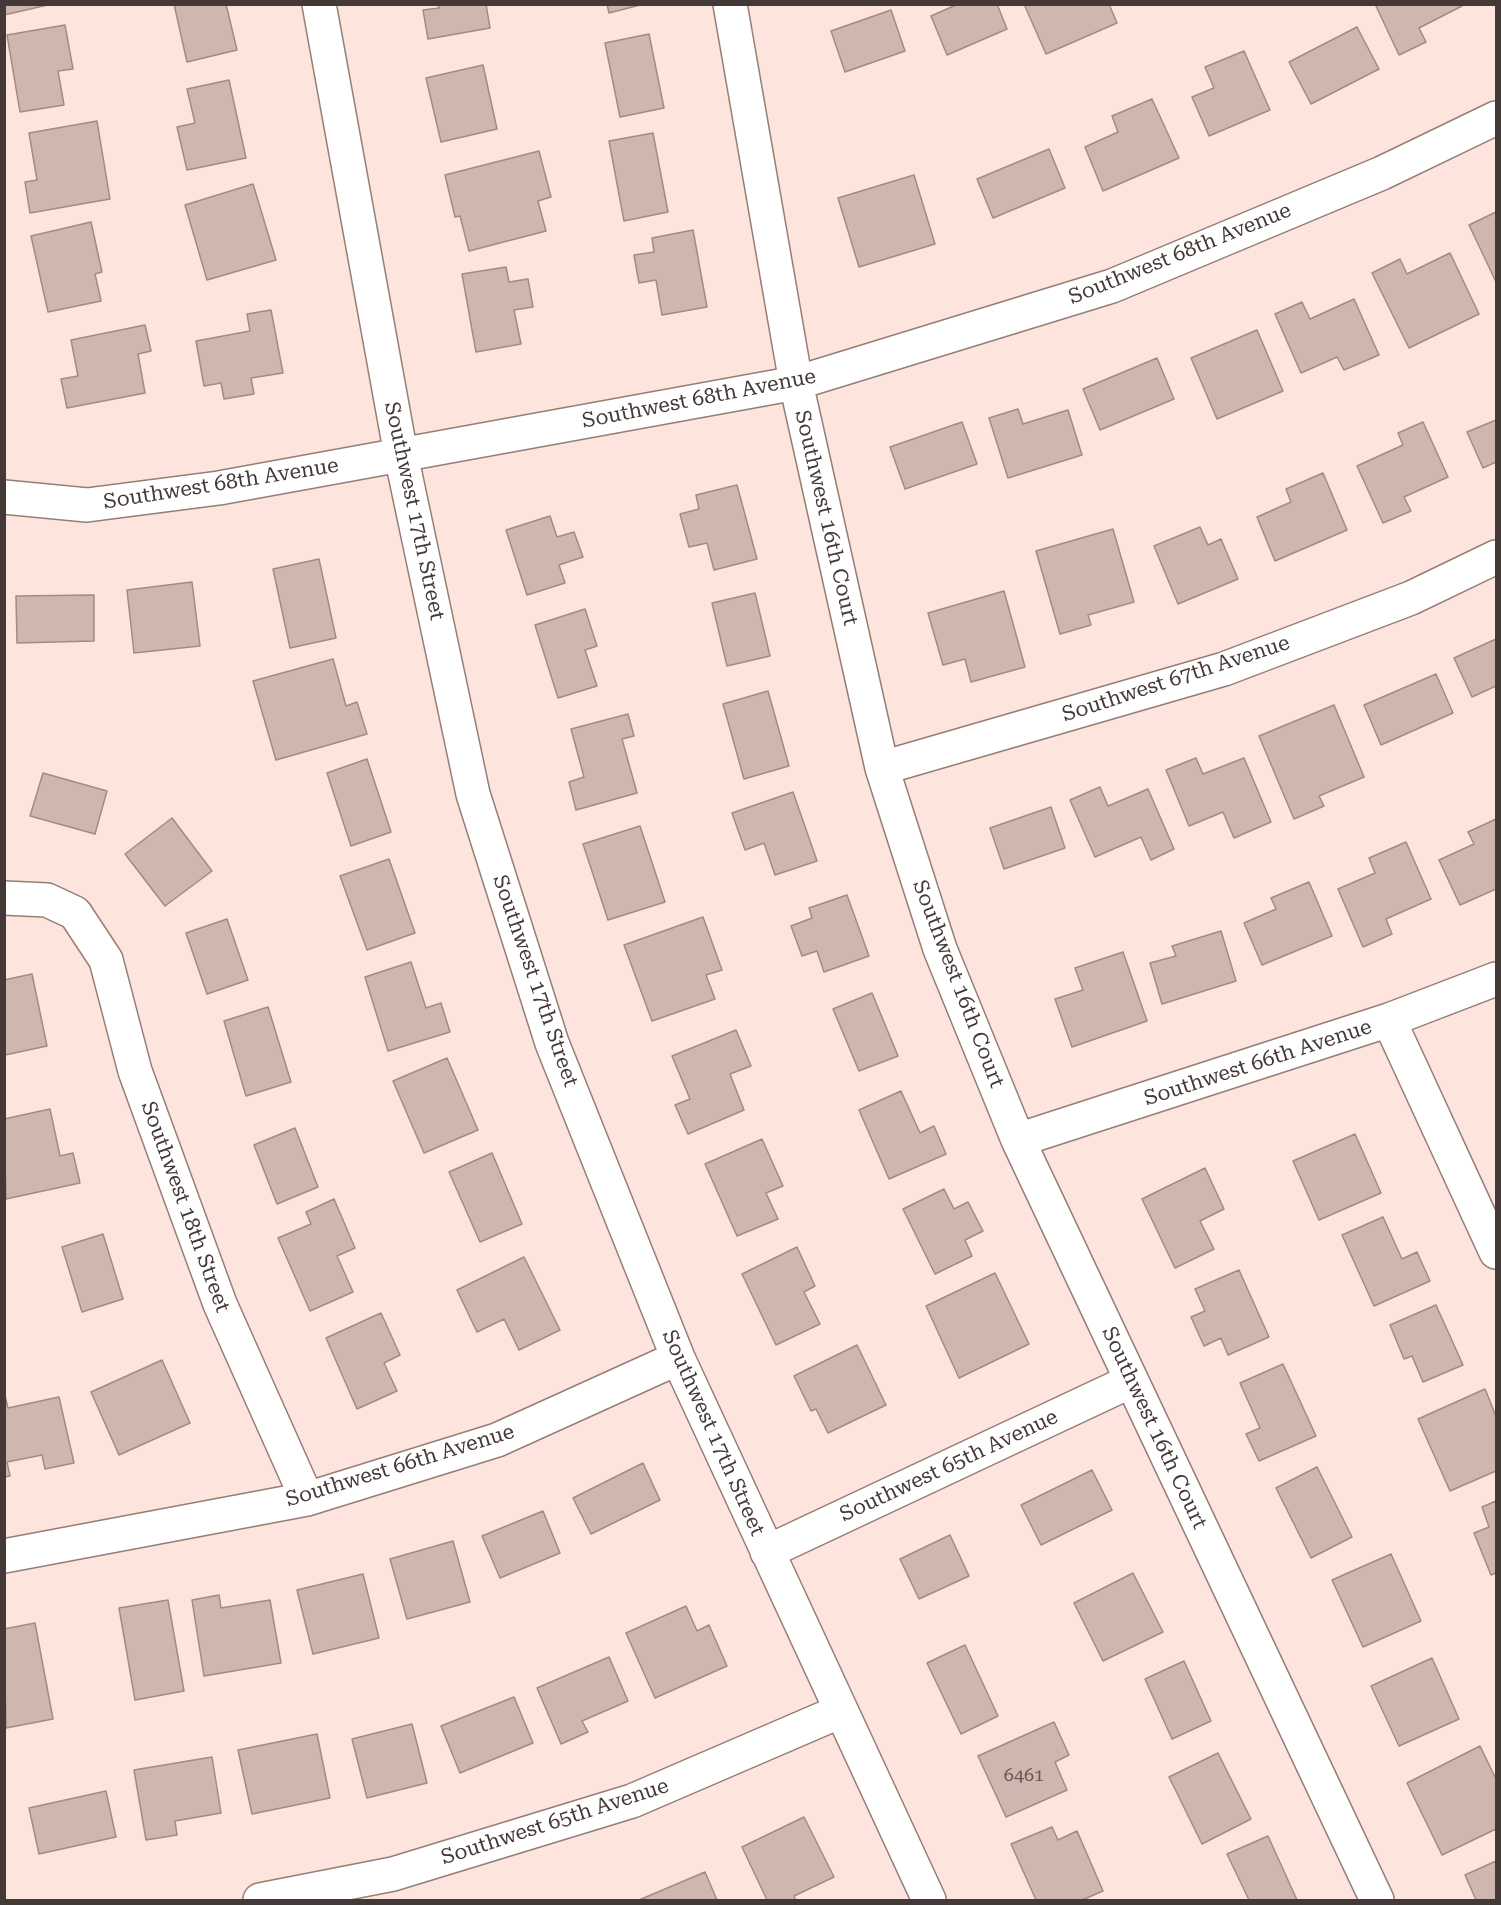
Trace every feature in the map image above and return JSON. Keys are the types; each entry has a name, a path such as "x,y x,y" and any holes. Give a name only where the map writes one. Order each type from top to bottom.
{"street":[{"name":"Southwest 17th Street","path":"320,4 400,455 473,794 552,1043 678,1358 929,1900"},
{"name":"Southwest 16th Court","path":"730,4 796,383 882,768 939,949 1018,1140 1377,1900"},
{"name":"Southwest 68th Avenue","path":"4,497 87,505 219,488 796,383 1112,286 1382,173 1497,118"},
{"name":"Southwest 67th Avenue","path":"882,768 1224,669 1411,598 1497,557"},
{"name":"Southwest 18th Street","path":"4,898 47,900 75,913 106,960 135,1071 220,1304 307,1499"},
{"name":"Southwest 66th Avenue","path":"1018,1140 1389,1020 1497,979"},
{"path":"1389,1020 1497,1252"},
{"name":"Southwest 66th Avenue","path":"4,1556 307,1499 497,1440 678,1358"},
{"name":"Southwest 65th Avenue","path":"767,1552 1131,1381"},
{"name":"Southwest 65th Avenue","path":"260,1900 393,1874 632,1801 841,1711"}],"building":[{"path":"4,4 52,4 4,15"},
{"path":"174,4 226,4 237,50 187,62"},
{"path":"438,4 486,4 490,28 428,39 423,10 439,8"},
{"path":"607,4 644,4 609,13"},
{"path":"958,4 997,4 1007,29 947,55 931,16"},
{"path":"1024,4 1109,4 1117,23 1046,54"},
{"path":"1375,4 1462,4 1462,6 1419,28 1426,42 1399,55"},
{"path":"891,10 905,51 845,72 831,31"},
{"path":"65,25 73,69 58,71 64,105 20,112 7,35"},
{"path":"1357,27 1379,69 1311,104 1289,62"},
{"path":"649,34 664,108 620,117 605,43"},
{"path":"1244,51 1270,110 1209,136 1192,97 1214,88 1205,67"},
{"path":"483,65 497,129 441,142 426,78"},
{"path":"229,80 246,158 187,170 177,127 195,123 187,89"},
{"path":"1152,99 1179,158 1103,191 1085,147 1118,132 1112,116"},
{"path":"97,121 110,199 30,213 25,182 37,180 29,133"},
{"path":"653,133 668,212 624,221 609,141"},
{"path":"1049,149 1065,188 993,218 977,179"},
{"path":"539,151 551,197 538,201 546,231 469,251 460,216 455,217 445,175"},
{"path":"914,175 935,244 859,267 838,198"},
{"path":"253,184 276,260 207,280 185,205"},
{"path":"1496,212 1496,282 1469,225"},
{"path":"91,222 102,272 95,274 101,301 48,312 31,236"},
{"path":"693,230 707,307 662,315 656,280 639,283 634,255 654,252 652,238"},
{"path":"1450,253 1479,314 1409,348 1372,273 1400,259 1407,274"},
{"path":"506,267 509,282 528,279 533,307 514,310 521,344 476,352 462,274"},
{"path":"1354,299 1379,355 1344,370 1337,357 1301,373 1275,314 1302,302 1310,319"},
{"path":"271,310 283,373 251,378 254,394 224,399 221,383 204,386 196,341 250,331 247,314"},
{"path":"145,325 151,351 138,354 145,393 67,408 61,379 78,376 71,340"},
{"path":"1257,330 1283,391 1217,419 1191,358"},
{"path":"1157,358 1174,399 1100,430 1083,389"},
{"path":"1018,409 1023,424 1068,410 1082,455 1008,478 989,418"},
{"path":"1496,420 1496,462 1483,468 1467,432"},
{"path":"962,422 977,464 905,489 890,447"},
{"path":"1423,422 1448,477 1404,497 1411,511 1383,523 1357,466 1403,445 1398,433"},
{"path":"1323,473 1347,530 1275,561 1257,517 1291,502 1286,489"},
{"path":"737,485 757,559 714,570 707,543 689,547 680,514 699,509 696,495"},
{"path":"550,516 557,537 574,532 583,557 559,565 565,583 527,595 506,530"},
{"path":"1200,527 1208,545 1221,539 1238,579 1178,604 1154,546"},
{"path":"1113,529 1134,602 1088,615 1091,625 1060,634 1036,551"},
{"path":"319,559 336,638 290,648 273,569"},
{"path":"192,582 200,646 134,653 127,590"},
{"path":"1004,591 1025,667 971,682 965,659 943,665 928,613"},
{"path":"755,593 770,656 727,666 712,603"},
{"path":"94,595 94,641 17,643 16,596"},
{"path":"585,609 597,646 585,650 597,686 558,698 535,625"},
{"path":"1496,639 1496,686 1472,697 1454,658"},
{"path":"333,659 346,706 357,702 367,734 276,760 253,681"},
{"path":"1436,674 1453,713 1381,745 1364,705"},
{"path":"768,691 789,766 744,779 723,704"},
{"path":"1334,705 1364,777 1319,796 1324,806 1294,819 1259,736"},
{"path":"628,714 634,736 622,739 637,793 576,810 569,782 584,777 571,729"},
{"path":"1196,758 1203,774 1244,758 1271,822 1234,838 1223,812 1189,826 1166,770"},
{"path":"367,759 391,832 351,846 327,773"},
{"path":"43,773 107,791 95,834 30,816"},
{"path":"1100,787 1108,806 1148,789 1174,849 1151,860 1141,837 1095,857 1070,800"},
{"path":"793,792 817,861 775,875 764,843 745,850 732,813"},
{"path":"1051,807 1065,848 1004,869 990,828"},
{"path":"172,818 212,871 165,906 125,854"},
{"path":"1496,819 1496,889 1460,905 1439,860 1474,844 1468,832"},
{"path":"640,826 665,902 608,920 583,844"},
{"path":"1406,842 1431,899 1386,919 1392,934 1363,947 1338,889 1375,873 1369,858"},
{"path":"389,859 415,933 367,950 340,876"},
{"path":"1309,882 1332,936 1262,965 1244,923 1276,909 1271,898"},
{"path":"847,895 869,956 824,972 817,951 802,956 791,926 812,918 809,908"},
{"path":"703,917 722,970 706,975 715,999 652,1021 624,945"},
{"path":"227,919 248,980 207,994 186,933"},
{"path":"1221,931 1236,981 1162,1004 1150,963 1176,956 1172,946"},
{"path":"1123,952 1147,1021 1072,1047 1055,999 1083,990 1075,968"},
{"path":"411,962 426,1008 441,1003 450,1032 388,1051 365,977"},
{"path":"32,974 47,1046 5,1055 4,980"},
{"path":"872,993 898,1056 859,1071 833,1009"},
{"path":"268,1007 291,1082 246,1096 224,1021"},
{"path":"736,1030 751,1066 730,1074 744,1110 688,1134 675,1105 690,1099 672,1056"},
{"path":"447,1058 478,1130 424,1153 393,1081"},
{"path":"901,1091 920,1133 934,1126 946,1154 889,1179 859,1110"},
{"path":"50,1109 60,1156 73,1153 80,1183 6,1199 4,1119"},
{"path":"295,1128 318,1187 277,1204 254,1145"},
{"path":"1355,1134 1381,1193 1319,1220 1293,1161"},
{"path":"762,1139 783,1186 766,1193 778,1219 737,1236 705,1164"},
{"path":"492,1153 522,1224 480,1242 449,1172"},
{"path":"1205,1168 1224,1209 1200,1221 1214,1249 1175,1268 1142,1199"},
{"path":"944,1189 954,1209 968,1202 983,1231 965,1240 972,1256 935,1274 903,1209"},
{"path":"334,1199 355,1248 337,1256 353,1292 310,1311 278,1238 311,1224 306,1212"},
{"path":"1383,1217 1402,1259 1417,1252 1430,1281 1374,1306 1342,1235"},
{"path":"103,1234 123,1299 82,1312 62,1247"},
{"path":"797,1247 815,1286 804,1292 820,1324 776,1345 742,1274"},
{"path":"524,1257 560,1330 519,1350 504,1319 477,1332 457,1290"},
{"path":"1239,1270 1269,1337 1228,1355 1221,1338 1204,1346 1191,1317 1205,1311 1195,1289"},
{"path":"995,1273 1029,1344 959,1378 926,1306"},
{"path":"1436,1305 1463,1365 1423,1382 1412,1356 1404,1359 1390,1325"},
{"path":"381,1313 400,1355 384,1363 397,1391 357,1409 326,1338"},
{"path":"857,1345 886,1405 828,1433 816,1409 811,1411 794,1376"},
{"path":"162,1360 190,1423 119,1455 91,1392"},
{"path":"1283,1364 1316,1436 1259,1461 1246,1434 1260,1428 1240,1383"},
{"path":"1485,1389 1496,1416 1496,1471 1450,1491 1418,1419"},
{"path":"4,1391 8,1408 59,1397 74,1463 45,1469 42,1455 7,1462 10,1476 4,1477"},
{"path":"643,1463 660,1500 591,1534 573,1498"},
{"path":"1317,1467 1352,1537 1311,1558 1276,1488"},
{"path":"1092,1470 1112,1510 1041,1545 1021,1505"},
{"path":"1496,1501 1496,1573 1491,1575 1474,1533 1489,1527 1482,1507"},
{"path":"543,1511 560,1553 500,1578 482,1536"},
{"path":"950,1535 969,1576 919,1599 900,1559"},
{"path":"453,1541 470,1602 407,1619 390,1559"},
{"path":"1391,1554 1421,1621 1363,1647 1332,1580"},
{"path":"1133,1573 1163,1632 1103,1661 1074,1603"},
{"path":"363,1574 379,1638 313,1654 297,1590"},
{"path":"219,1595 221,1608 270,1600 281,1663 204,1676 192,1600"},
{"path":"168,1600 184,1691 135,1700 119,1608"},
{"path":"686,1606 697,1631 709,1625 727,1666 655,1698 626,1633"},
{"path":"35,1623 53,1719 6,1728 4,1629"},
{"path":"965,1645 998,1716 961,1734 927,1663"},
{"path":"609,1657 628,1701 582,1721 588,1732 561,1744 537,1688"},
{"path":"1432,1658 1459,1719 1399,1746 1371,1686"},
{"path":"1184,1661 1211,1721 1172,1739 1145,1679"},
{"path":"514,1697 533,1743 460,1773 441,1726"},
{"path":"1054,1722 1069,1755 1055,1762 1067,1790 1006,1817 978,1756"},
{"path":"412,1724 427,1783 367,1798 352,1739"},
{"path":"317,1734 330,1798 252,1814 238,1750"},
{"path":"1480,1746 1496,1779 1496,1829 1442,1855 1407,1783"},
{"path":"1218,1753 1251,1819 1202,1844 1169,1777"},
{"path":"212,1757 221,1813 175,1821 177,1835 146,1840 134,1770"},
{"path":"106,1791 116,1837 39,1854 29,1808"},
{"path":"804,1817 834,1877 794,1896 796,1900 767,1900 742,1847"},
{"path":"1052,1827 1058,1840 1077,1831 1103,1891 1082,1900 1036,1900 1011,1844"},
{"path":"1268,1836 1297,1900 1249,1900 1227,1854"},
{"path":"1496,1861 1496,1900 1476,1900 1465,1875"},
{"path":"705,1872 717,1900 639,1900"}]}
